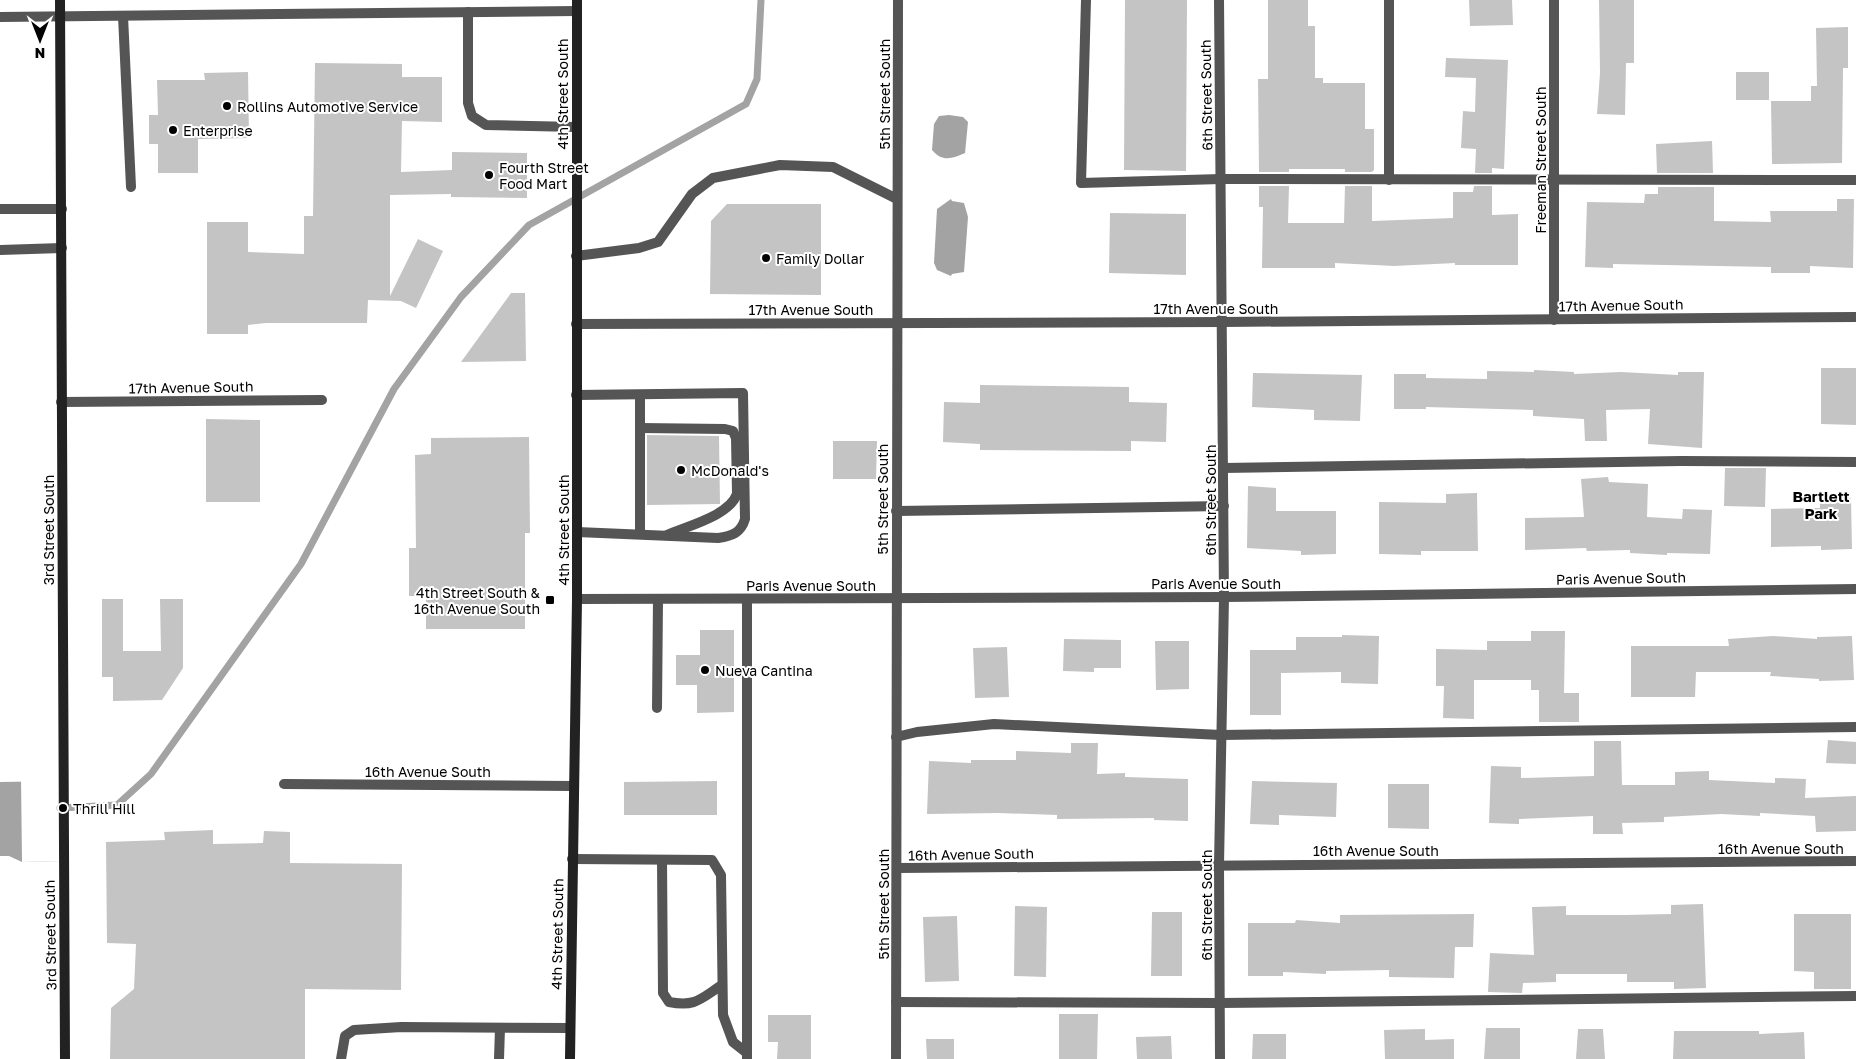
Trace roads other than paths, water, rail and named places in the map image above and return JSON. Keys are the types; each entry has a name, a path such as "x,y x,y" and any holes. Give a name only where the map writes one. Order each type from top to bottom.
{"main road":[{"name":"3rd Street South","path":"60,0 65,1059"},
{"name":"4th Street South","path":"570,1059 572,786 577,599 577,5"}],"street":[{"name":"5th Street South","path":"896,1059 895,598 898,0"},
{"path":"1086,0 1082,183 1221,179 1856,180"},
{"name":"6th Street South","path":"1219,0 1224,506 1219,865 1220,1059"},
{"path":"1389,0 1389,180"},
{"name":"Freeman Street South","path":"1554,0 1554,320"},
{"path":"0,17 468,12 577,5"},
{"path":"468,12 468,103 472,116 486,125 576,127"},
{"path":"123,16 130,187"},
{"path":"576,256 640,248 658,242 692,194 713,178 780,165 833,167 897,199"},
{"path":"0,209 62,209"},
{"path":"0,250 62,248"},
{"name":"17th Avenue South","path":"576,324 1223,322 1856,317"},
{"path":"576,395 743,393 745,519 743,527 731,536 664,536 577,532"},
{"path":"640,395 640,534"},
{"name":"17th Avenue South","path":"61,402 322,400"},
{"path":"640,428 725,428 733,432 736,438 737,494 734,502 722,512 664,536"},
{"path":"1223,468 1681,461 1856,462"},
{"path":"896,511 1224,506"},
{"name":"Paris Avenue South","path":"577,599 1224,597 1856,589"},
{"path":"657,708 658,599"},
{"path":"747,599 747,1056"},
{"path":"896,737 917,732 994,724 1221,735 1856,726"},
{"name":"16th Avenue South","path":"284,784 572,786"},
{"path":"572,859 712,860 721,875 723,1015 733,1042 747,1056"},
{"path":"662,860 663,993 669,1002 686,1005 697,1001 722,985"},
{"name":"16th Avenue South","path":"897,868 1856,861"},
{"path":"896,1002 1220,1003 1856,996"},
{"path":"341,1059 345,1036 354,1030 401,1027 570,1028"},
{"path":"499,1059 500,1028"}],"waterway":[{"path":"60,808 117,805 151,774 301,564 394,389 461,297 529,225 746,104 757,79 761,0"}],"place":[{"name":"Rollins Automotive Service","path":"227,106"},
{"name":"Enterprise","path":"173,130"},
{"name":"Fourth Street Food Mart","path":"489,175"},
{"name":"Family Dollar","path":"766,258"},
{"name":"McDonald's","path":"681,470"},
{"name":"4th Street South & 16th Avenue South","path":"550,600"},
{"name":"Nueva Cantina","path":"705,670"},
{"name":"Thrill Hill","path":"63,808"}],"district":[{"name":"Bartlett Park","path":"1821,504"}]}
